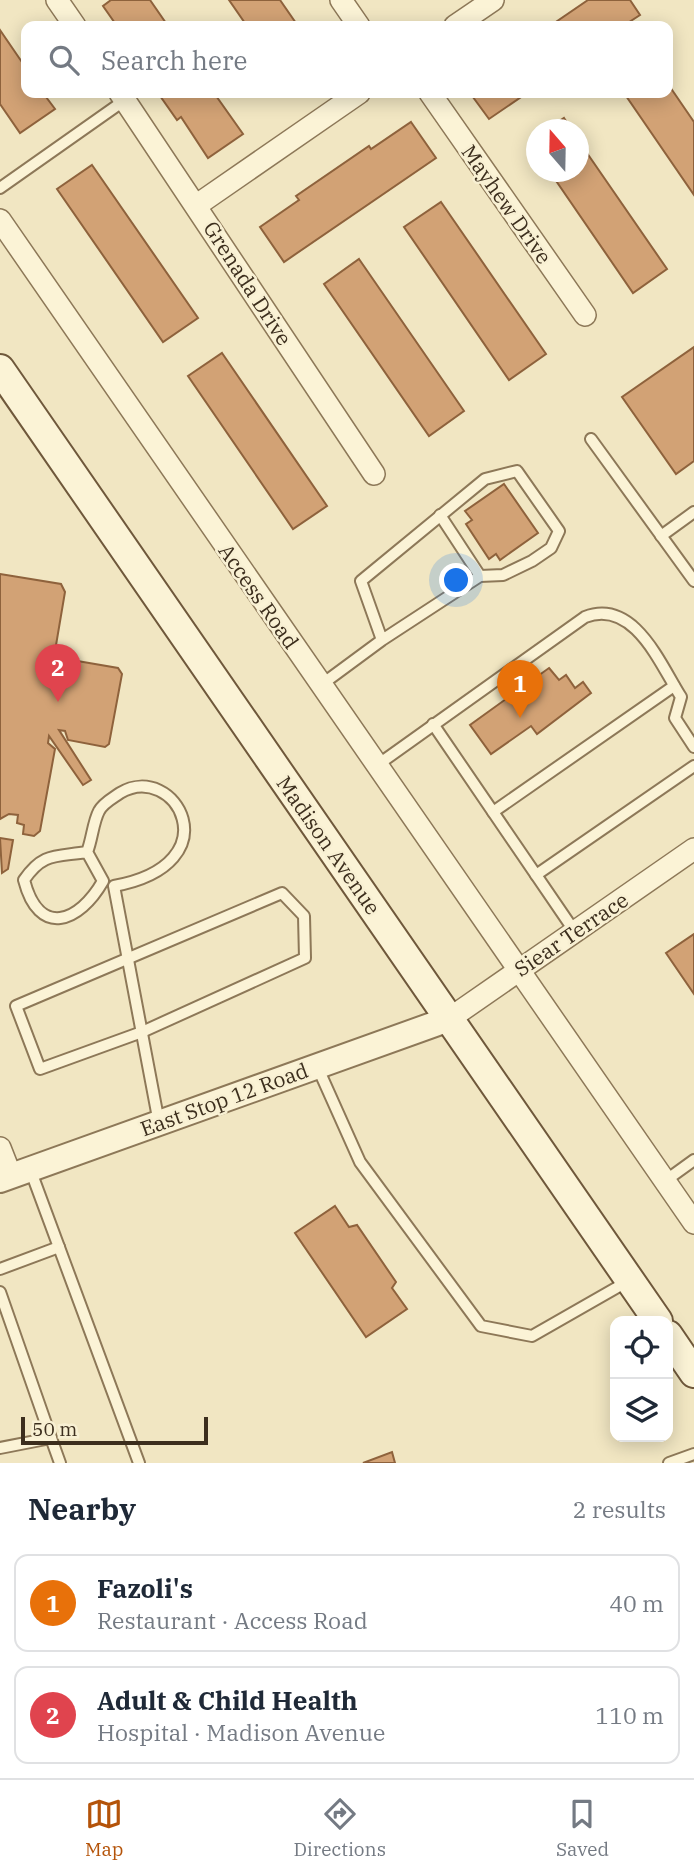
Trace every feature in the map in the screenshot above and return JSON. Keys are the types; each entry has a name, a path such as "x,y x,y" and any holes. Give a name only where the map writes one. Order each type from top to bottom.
{"main road":[{"name":"Madison Avenue","path":"0,369 655,1316"},
{"path":"673,1342 694,1373"}],"street":[{"path":"57,0 72,21"},
{"path":"341,0 356,21"},
{"path":"462,21 493,0"},
{"name":"Grenada Drive","path":"124,98 374,474"},
{"path":"197,205 352,98"},
{"name":"Mayhew Drive","path":"433,98 585,315"},
{"name":"Access Road","path":"0,220 694,1223"},
{"name":"Siear Terrace","path":"449,1019 694,849"},
{"name":"East Stop 12 Road","path":"14,1175 449,1019"},
{"path":"0,1148 14,1175"}],"lane":[{"path":"0,188 120,98"},
{"path":"591,439 694,581"},
{"path":"321,685 382,640 480,576 503,575 551,548 559,531 517,471 485,479 360,581 382,640"},
{"path":"661,536 694,512"},
{"path":"440,515 480,576"},
{"path":"376,766 585,617 596,613 608,613 631,623 681,697 675,718 694,747"},
{"path":"492,812 674,686"},
{"path":"433,724 575,932"},
{"path":"536,875 694,766"},
{"path":"146,785 165,792 178,808 185,832 179,854 159,872 138,881 114,886 103,881 87,852 99,811 127,789 146,785"},
{"path":"87,852 48,856 34,866 24,880 27,894 36,909 52,918 73,916 91,902 103,881"},
{"path":"114,886 159,1123"},
{"path":"282,893 304,916 305,958 142,1032 40,1069 16,1006 128,958 282,893"},
{"path":"317,1066 360,1162 481,1326 532,1336 630,1280"},
{"path":"665,1181 694,1160"},
{"path":"14,1175 58,1247 139,1463"},
{"path":"0,1269 58,1247"},
{"path":"0,1292 60,1463"},
{"path":"0,1448 51,1438"},
{"path":"669,1463 694,1454"}],"building":[{"path":"111,0 150,0 165,21 114,21 103,6"},
{"path":"229,0 280,0 295,21 244,21"},
{"path":"588,0 630,0 640,15 631,21 557,21"},
{"path":"0,30 21,61 21,98 47,98 55,109 20,133 0,104"},
{"path":"673,91 694,122 694,195 627,98 673,98"},
{"path":"162,98 218,98 243,134 208,158 181,117 177,120"},
{"path":"474,98 520,98 489,119"},
{"path":"411,122 436,158 284,262 260,227 299,200 296,196 369,146 371,149"},
{"path":"589,156 667,269 633,293 557,182 589,182"},
{"path":"92,165 198,318 163,342 57,189"},
{"path":"441,202 546,354 509,380 404,227"},
{"path":"359,259 464,411 429,436 324,284"},
{"path":"694,347 694,461 676,474 622,397"},
{"path":"222,353 327,506 293,529 188,376"},
{"path":"504,484 538,533 500,560 496,554 489,559 466,524 472,520 465,511"},
{"path":"0,574 61,584 65,592 54,657 118,668 122,674 109,744 105,747 68,740 65,731 59,730 91,780 83,785 49,736 48,743 55,749 40,831 34,836 23,834 24,825 17,823 18,815 9,814 0,819"},
{"path":"549,668 559,680 566,675 575,688 583,682 591,693 537,734 531,726 491,754 470,725"},
{"path":"0,838 13,840 8,869 2,873"},
{"path":"694,934 694,994 666,953"},
{"path":"335,1206 349,1227 357,1225 396,1282 392,1288 407,1309 366,1337 295,1233"},
{"path":"392,1452 395,1463 363,1463"}],"place":[{"name":"Adult & Child Health","path":"58,702"},
{"name":"Fazoli's","path":"520,718"}]}
